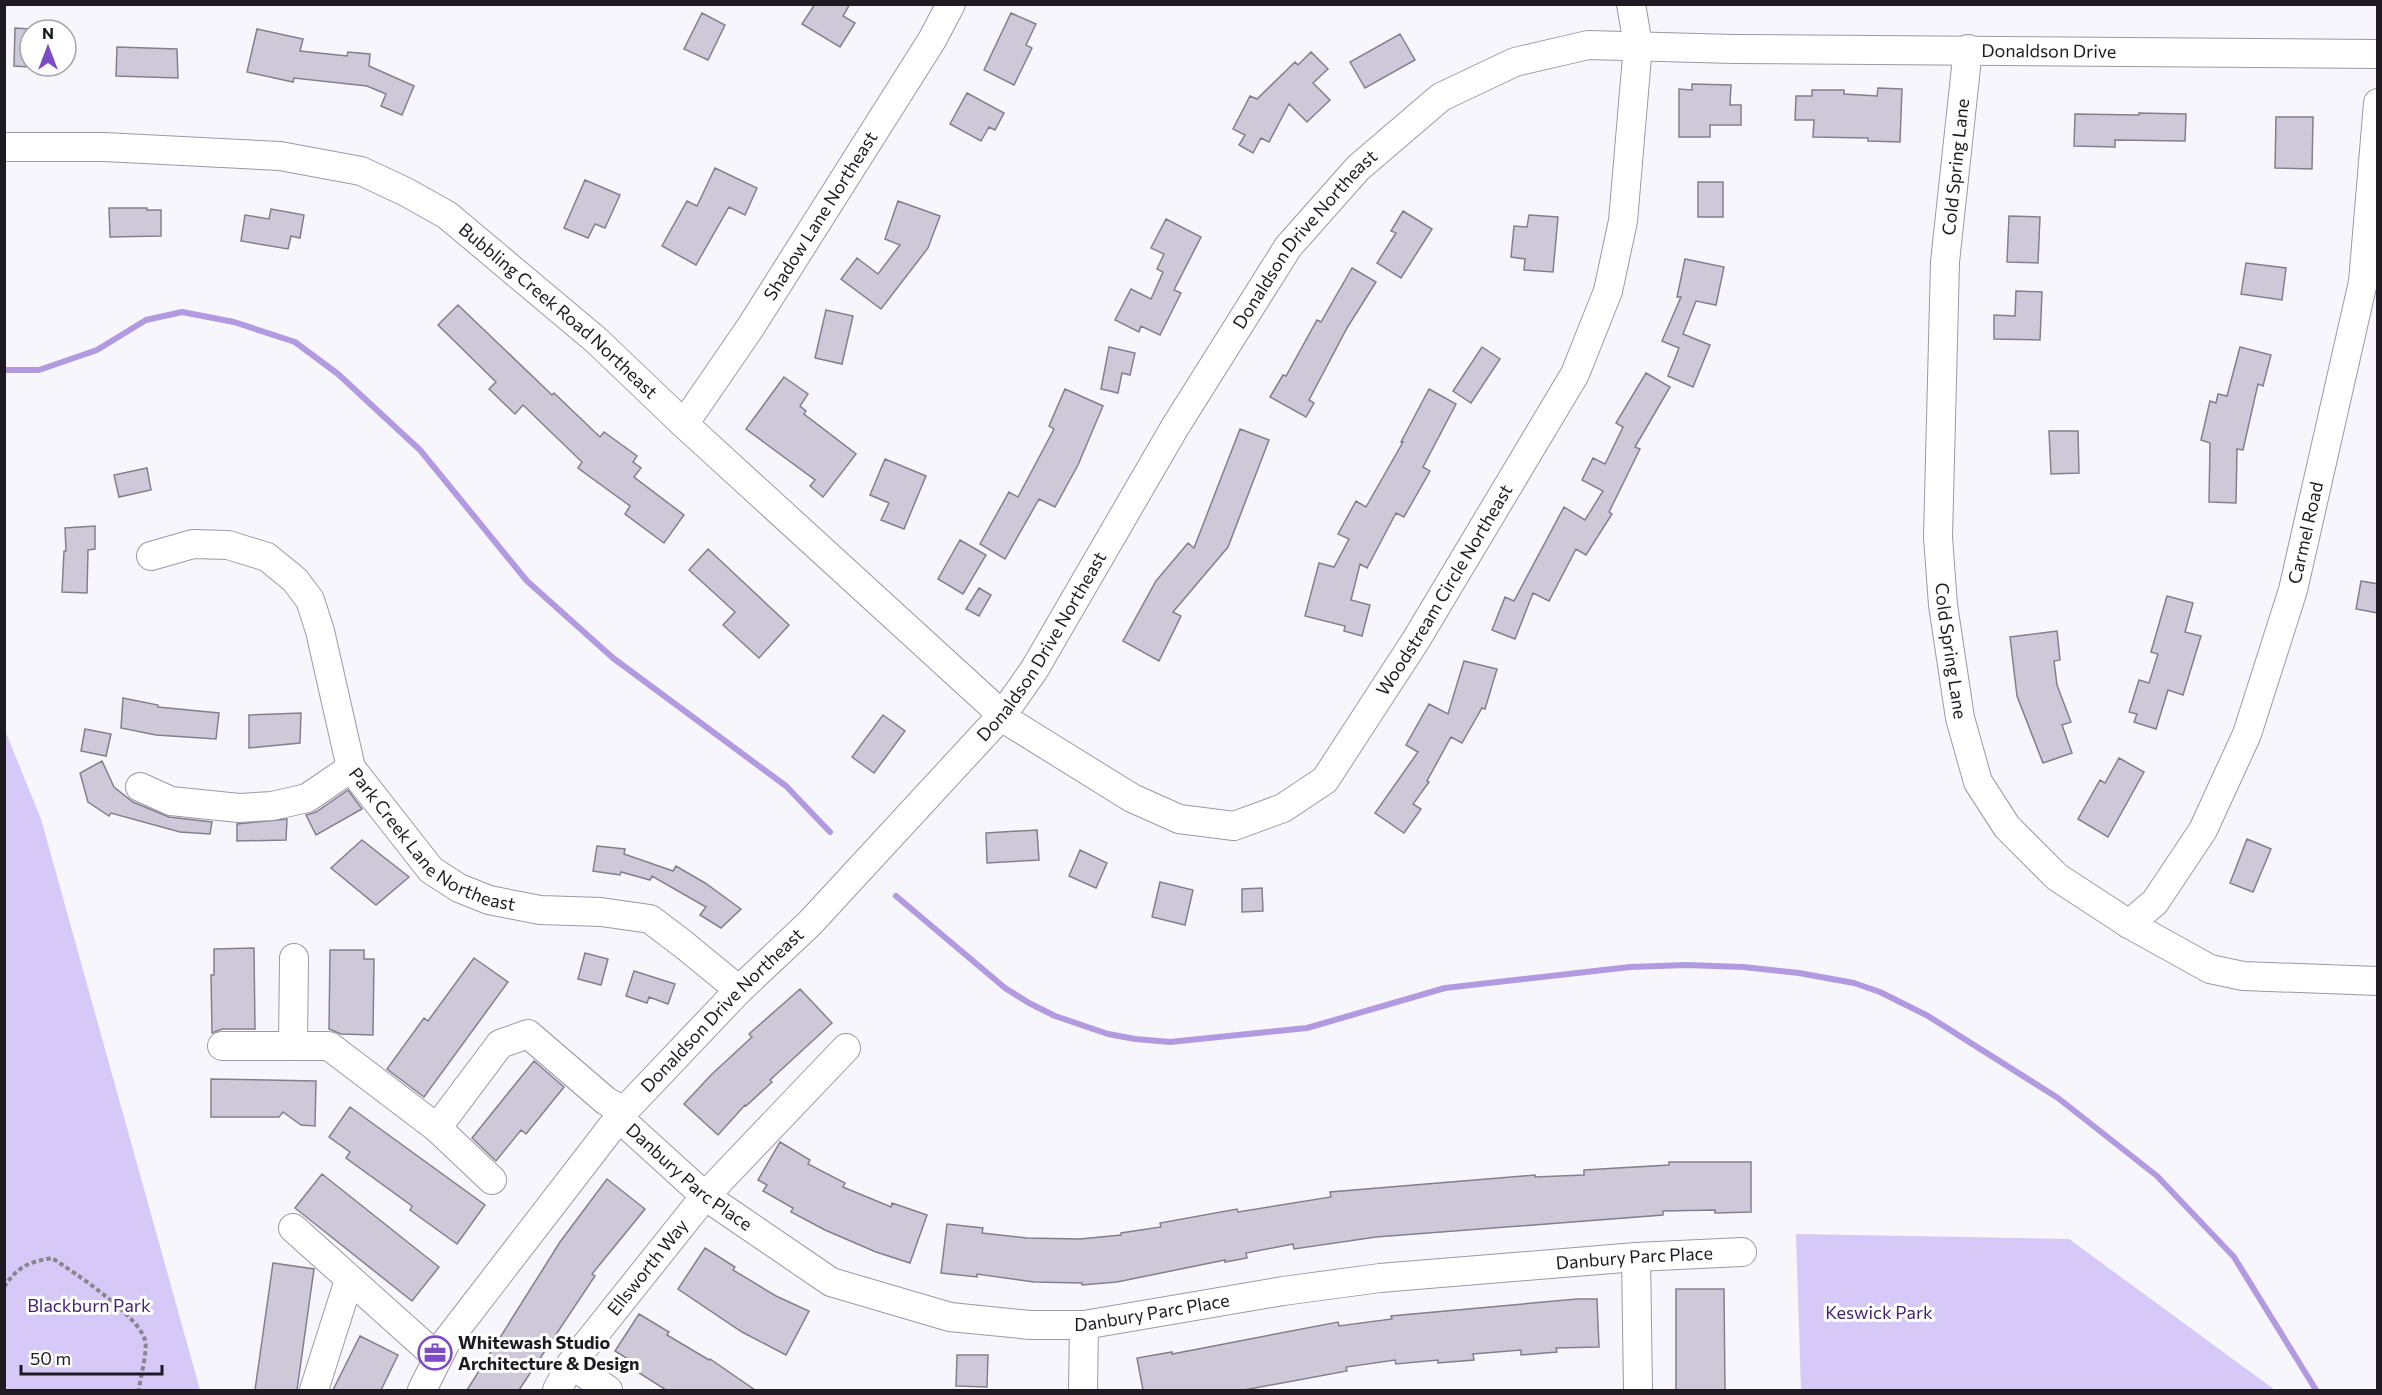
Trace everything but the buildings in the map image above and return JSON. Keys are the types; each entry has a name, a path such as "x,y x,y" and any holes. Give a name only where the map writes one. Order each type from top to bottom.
{"street":[{"name":"Shadow Lane Northeast","path":"684,424 750,328 932,40 951,4"},
{"name":"Woodstream Circle Northeast","path":"1003,714 1011,723 1132,798 1179,819 1234,826 1283,808 1325,780 1416,640 1575,374 1608,291 1623,221 1638,45 1631,4"},
{"name":"Donaldson Drive Northeast","path":"422,1390 446,1342 622,1114 739,990 810,923 1003,714 1034,670 1175,427 1288,247 1358,168 1441,97 1515,62 1588,45 1720,48"},
{"name":"Donaldson Drive","path":"1720,48 2378,54"},
{"name":"Cold Spring Lane","path":"1968,49 1945,262 1938,537 1943,605 1960,718 1978,782 2007,827 2057,877 2129,924 2210,969 2243,976 2378,981"},
{"name":"Carmel Road","path":"2129,924 2155,902 2203,830 2247,734 2293,590 2363,282 2378,103"},
{"name":"Bubbling Creek Road Northeast","path":"4,147 104,147 280,156 361,171 406,192 447,215 596,340 684,424 1003,714"},
{"name":"Park Creek Lane Northeast","path":"151,556 193,544 228,545 267,557 295,580 310,600 320,631 351,768 431,870 459,888 489,900 540,910 601,912 650,919 739,990"},
{"path":"140,787 171,801 239,808 272,806 307,798 351,768"},
{"path":"293,1046 294,958"},
{"name":"Danbury Parc Place","path":"437,1128 500,1044 528,1034 622,1114 705,1196 831,1282 950,1317 1030,1335 1283,1291 1380,1278 1636,1257 1742,1252"},
{"path":"222,1046 329,1046 437,1128 492,1180"},
{"name":"Ellsworth Way","path":"557,1390 571,1364 705,1196 846,1048"},
{"path":"293,1228 438,1358"},
{"path":"1636,1257 1638,1390"},
{"path":"314,1390 349,1280"},
{"path":"1083,1390 1084,1325"},
{"path":"571,1364 608,1390"}],"path":[{"path":"4,1287 11,1276 29,1262 52,1258 73,1272 134,1320 146,1341 139,1390"}],"green space":[{"name":"Blackburn Park","path":"4,728 41,819 200,1390 5,1390"},
{"name":"Keswick Park","path":"1796,1234 2069,1239 2275,1390 1801,1390"}],"waterway":[{"path":"4,370 39,370 97,350 146,320 182,312 234,322 295,342 338,374 420,450 527,581 613,658 786,786 830,832"},
{"path":"896,896 1005,988 1029,1003 1055,1016 1108,1034 1135,1039 1170,1042 1307,1028 1445,988 1630,967 1686,965 1743,967 1799,973 1854,983 1880,992 1928,1016 2058,1098 2157,1176 2234,1257 2316,1390"}],"place":[{"name":"Whitewash Studio Architecture & Design","path":"435,1353"}]}
